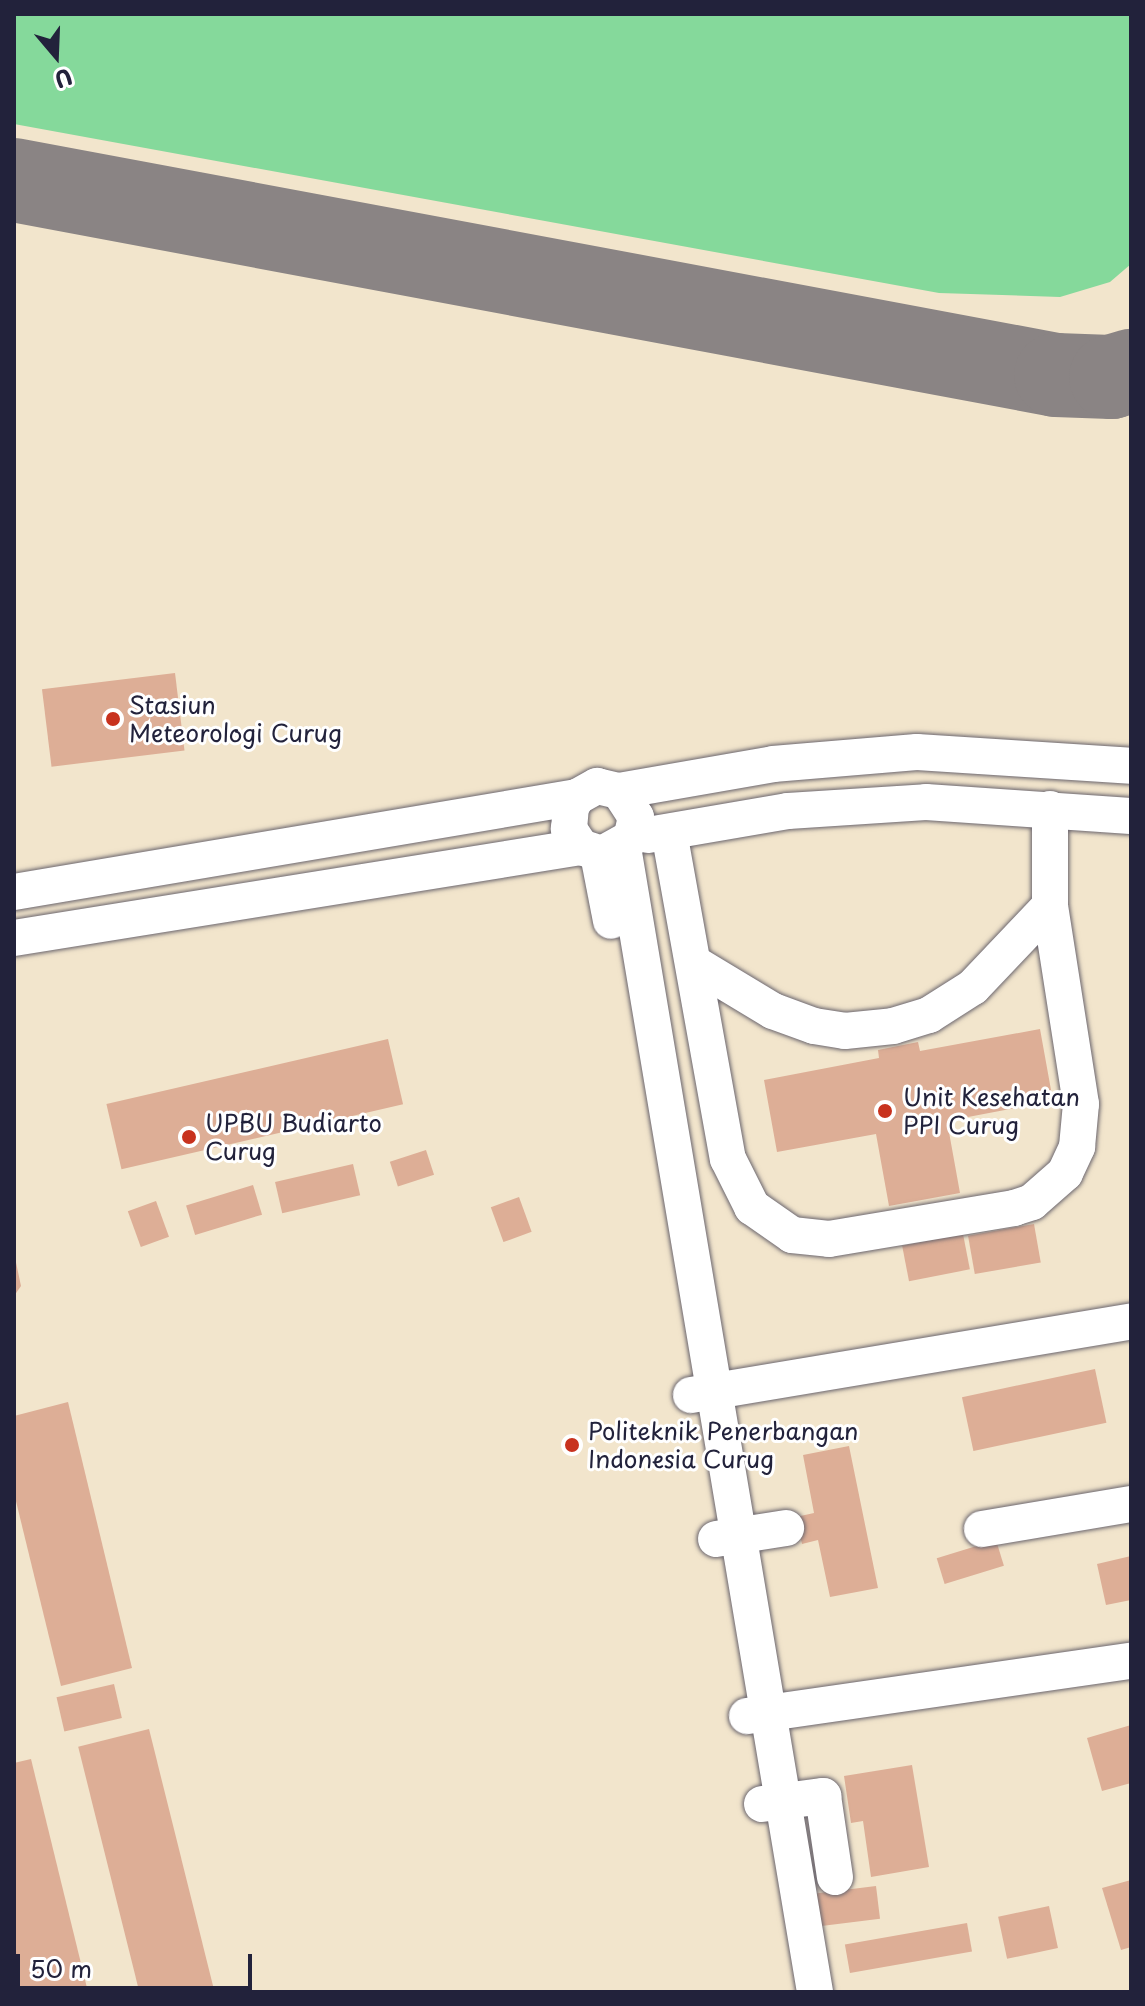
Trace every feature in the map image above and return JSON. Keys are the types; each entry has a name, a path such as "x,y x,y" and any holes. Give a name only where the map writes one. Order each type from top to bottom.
{"lane":[{"path":"14,892 577,797 597,786 619,791 701,774 876,754 1046,758 1131,766"},
{"path":"608,846 636,817 619,791"},
{"path":"577,797 568,817 608,846 772,1802 815,1992"},
{"path":"14,938 608,846 669,832 850,805 926,802 1131,816"},
{"path":"669,832 728,1159 752,1207 774,1227 792,1235 829,1239 1014,1208 1032,1202 1065,1173 1077,1147 1081,1104 1050,906 1050,809"},
{"path":"695,964 773,1011 814,1026 845,1031 893,1026 929,1015 973,987 1050,906"},
{"path":"702,1394 1131,1321"},
{"path":"982,1529 1131,1504"},
{"path":"727,1538 786,1528"},
{"path":"757,1715 1131,1661"},
{"path":"772,1802 823,1796 835,1877"},
{"path":"772,1802 790,1992"}],"green space":[{"path":"14,14 1131,14 1131,264 1110,282 1060,297 939,293 14,124"}],"building":[{"name":"Stasiun Meteorologi Curug","path":"175,673 185,750 52,767 42,689"},
{"name":"Unit Kesehatan PPI Curug","path":"1040,1029 1053,1101 947,1121 960,1193 889,1206 876,1134 777,1152 764,1080 879,1058 878,1050 918,1042 920,1051"},
{"name":"UPBU Budiarto Curug","path":"388,1039 403,1104 121,1169 106,1104"},
{"path":"426,1150 434,1175 398,1186 390,1162"},
{"path":"353,1164 360,1195 282,1213 275,1182"},
{"path":"253,1185 262,1215 195,1235 186,1205"},
{"path":"519,1197 532,1232 503,1242 491,1207"},
{"path":"156,1201 169,1237 141,1247 128,1211"},
{"path":"1034,1224 1041,1262 975,1274 968,1236"},
{"path":"963,1234 970,1269 909,1281 902,1246"},
{"path":"14,1253 21,1286 14,1296"},
{"path":"1095,1369 1106,1423 973,1451 962,1397"},
{"path":"68,1402 132,1668 61,1686 14,1493 14,1416"},
{"path":"849,1446 878,1588 830,1597 818,1540 802,1544 796,1517 814,1513 803,1455"},
{"path":"996,1540 1004,1566 945,1584 937,1558"},
{"path":"1131,1556 1131,1600 1106,1605 1097,1564"},
{"path":"114,1684 122,1718 64,1731 57,1697"},
{"path":"1131,1725 1131,1783 1102,1791 1087,1738"},
{"path":"149,1729 215,1992 139,1992 78,1747"},
{"path":"31,1759 88,1992 14,1992 14,1763"},
{"path":"912,1765 929,1867 871,1877 863,1821 851,1823 844,1776"},
{"path":"1131,1880 1131,1947 1121,1950 1102,1888"},
{"path":"876,1886 880,1919 819,1926 815,1893"},
{"path":"1049,1906 1058,1948 1007,1959 998,1917"},
{"path":"967,1923 972,1952 850,1973 845,1945"}],"taxiway":[{"path":"14,180 1056,375 1111,377 1131,371"}],"place":[{"name":"Stasiun Meteorologi Curug","path":"113,719"},
{"name":"Unit Kesehatan PPI Curug","path":"885,1111"},
{"name":"UPBU Budiarto Curug","path":"189,1137"},
{"name":"Politeknik Penerbangan Indonesia Curug","path":"572,1445"}]}
